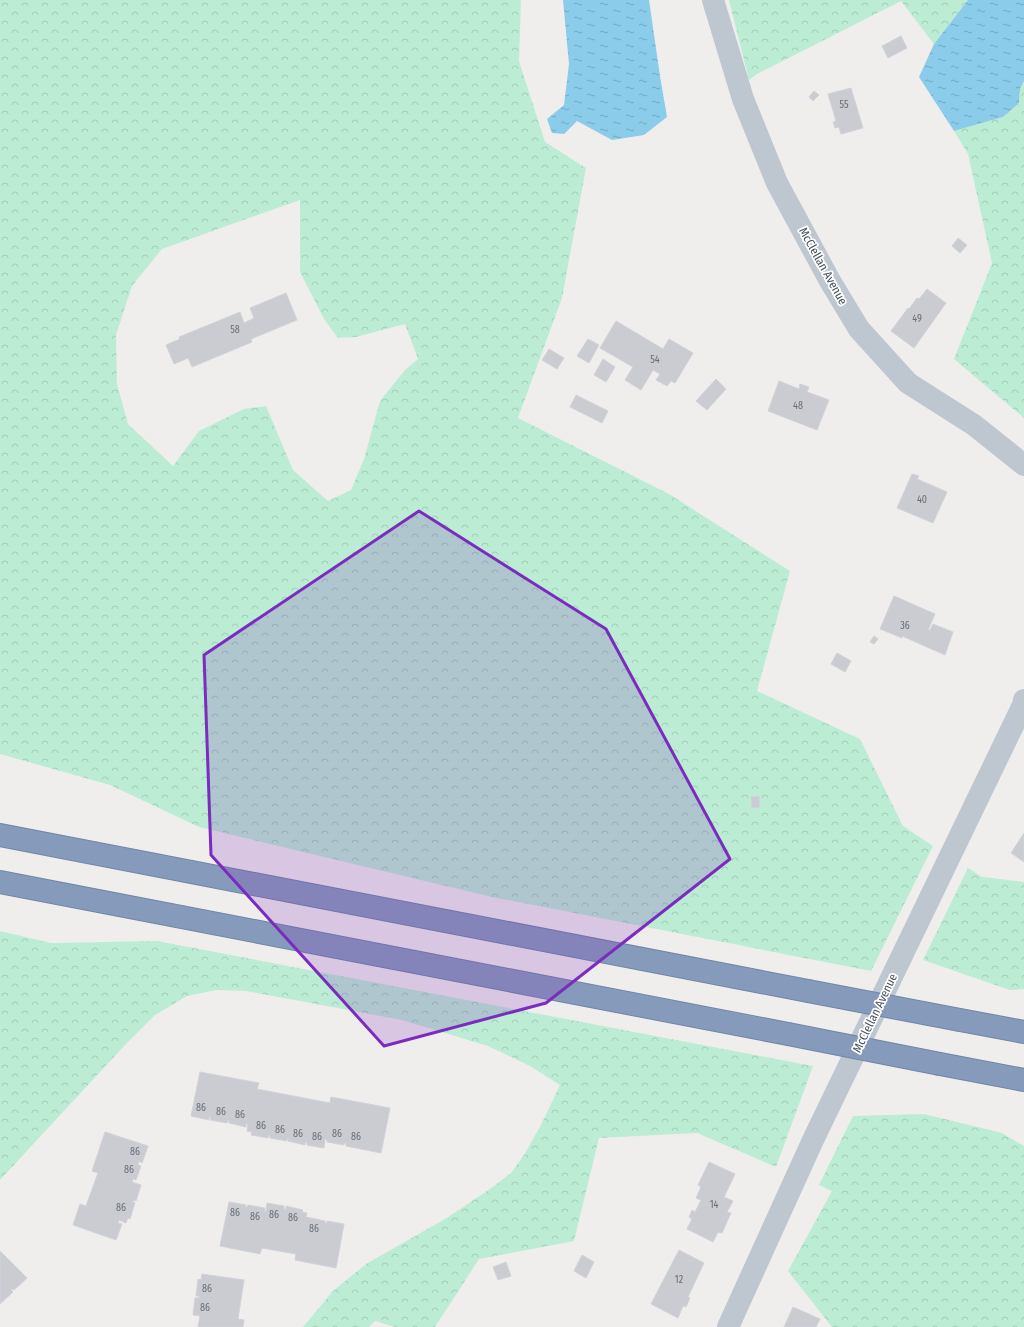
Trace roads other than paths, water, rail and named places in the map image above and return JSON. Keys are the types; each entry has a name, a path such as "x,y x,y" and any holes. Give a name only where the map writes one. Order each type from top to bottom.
{"highway":[{"path":"0,835 1024,1032"},
{"path":"0,882 1024,1080"},
{"path":"963,1020 1024,1016"}],"street":[{"name":"McClellan Avenue","path":"713,0 744,99 777,182 830,281 859,329 908,383 974,426 1024,466"},
{"name":"McClellan Avenue","path":"728,1327 813,1140 1024,700"}],"water":[{"path":"563,0 649,0 667,117 644,135 612,140 577,121 564,134 552,133 547,119 564,105 569,64"},
{"path":"968,0 1024,0 1024,81 1020,89 1019,103 1003,117 954,131 919,77 934,44"}]}
